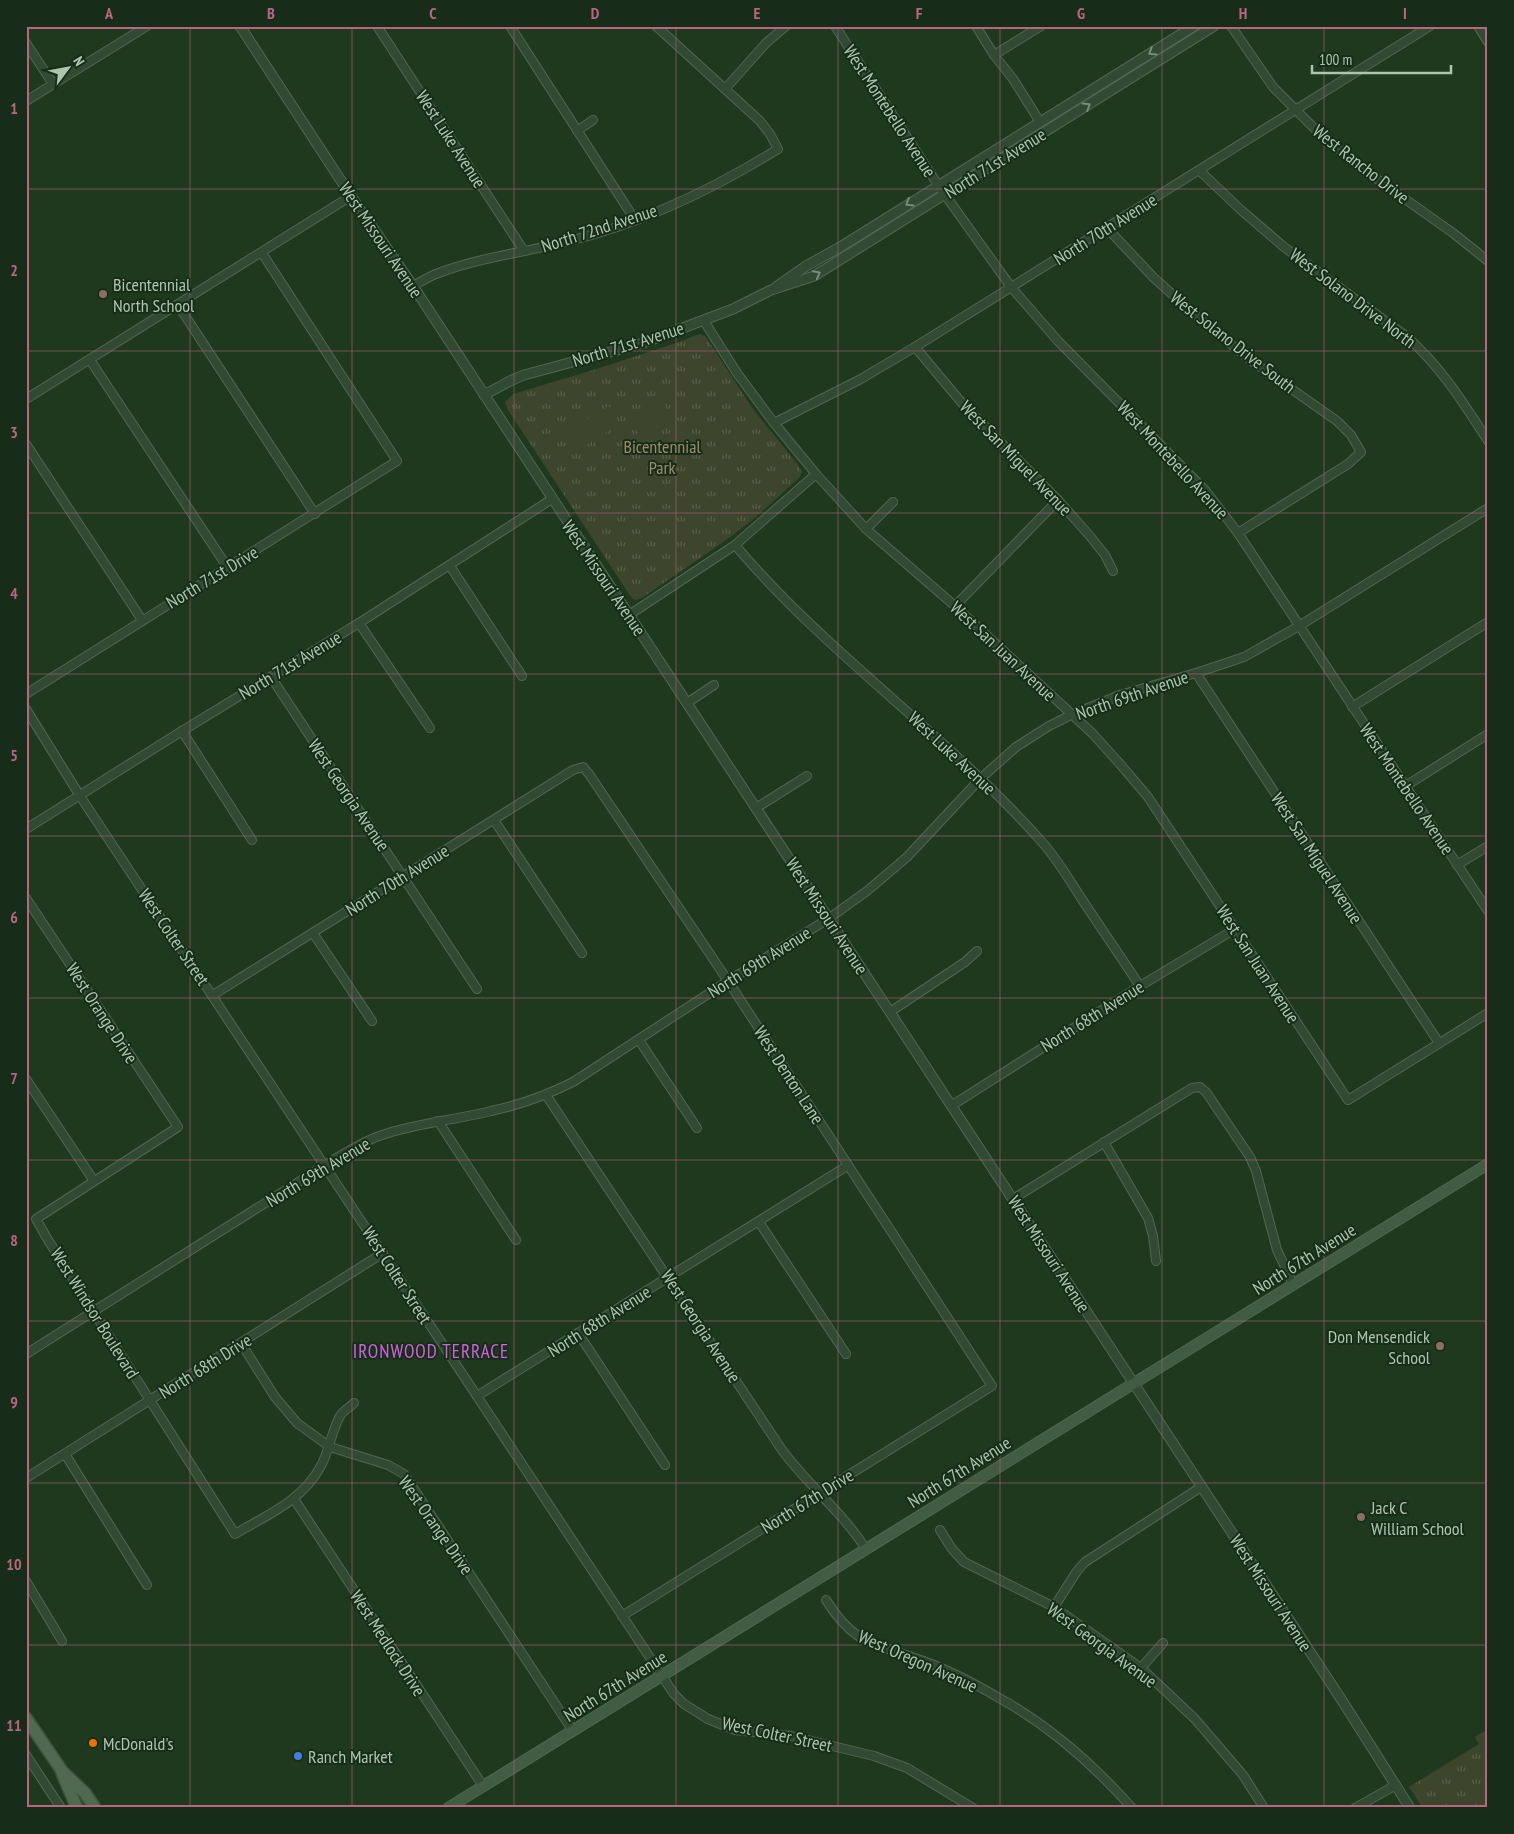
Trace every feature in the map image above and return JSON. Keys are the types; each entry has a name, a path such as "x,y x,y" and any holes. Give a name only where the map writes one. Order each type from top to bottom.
{"main road":[{"name":"North 67th Avenue","path":"448,1808 1488,1164"},
{"path":"26,1718 62,1771 85,1793 95,1808"},
{"path":"62,1771 76,1808"}],"street":[{"path":"26,101 147,26"},
{"name":"West Missouri Avenue","path":"240,26 1134,1383 1410,1808"},
{"name":"West Luke Avenue","path":"377,26 524,251"},
{"path":"510,26 635,220"},
{"path":"656,26 725,89 766,43 786,26"},
{"name":"West Montebello Avenue","path":"835,26 938,185 1011,287 1058,341 1205,490 1238,533 1404,787 1488,911"},
{"path":"976,26 994,55 1013,79 1046,132"},
{"path":"994,55 1041,26"},
{"name":"North 71st Avenue","path":"771,290 790,276 1194,26"},
{"name":"North 71st Avenue","path":"484,395 510,380 643,343 704,321 771,290 814,276 1214,26"},
{"name":"West Rancho Drive","path":"1231,26 1273,87 1295,110 1356,165 1453,233 1488,261"},
{"name":"North 70th Avenue","path":"774,423 859,380 915,347 1430,26"},
{"path":"1478,26 1488,42"},
{"path":"26,43 52,84"},
{"name":"North 72nd Avenue","path":"413,286 434,274 454,267 574,240 635,220 714,185 778,149 760,121 725,89"},
{"path":"577,130 593,120"},
{"name":"West Solano Drive North","path":"1200,171 1284,247 1425,352 1446,377 1488,441"},
{"path":"26,399 351,196"},
{"name":"West Solano Drive South","path":"1107,228 1154,278 1199,318 1249,359 1337,421 1351,434 1360,452 1348,464 1238,533"},
{"name":"North 71st Drive","path":"26,694 397,461 262,253"},
{"path":"178,305 315,514"},
{"name":"West San Juan Avenue","path":"704,321 737,373 774,423 816,474 866,528 955,606 1092,733 1148,797 1348,1100 1439,1043"},
{"name":"West San Miguel Avenue","path":"915,347 962,403 1058,500 1089,535 1114,571"},
{"path":"90,360 228,568"},
{"path":"26,444 142,620"},
{"path":"629,615 735,546 816,474"},
{"name":"North 71st Avenue","path":"26,829 450,566 552,499"},
{"path":"955,606 1058,500"},
{"path":"866,528 893,502"},
{"name":"North 69th Avenue","path":"26,1354 350,1150 381,1135 438,1121 490,1112 546,1095 573,1082 828,918 886,877 980,778 1016,747 1048,726 1071,714 1120,695 1244,657 1299,626 1488,508"},
{"name":"West Luke Avenue","path":"735,546 812,626 980,778 1016,814 1055,858 1140,986"},
{"path":"450,566 522,676"},
{"path":"1352,707 1488,622"},
{"path":"359,623 430,728"},
{"name":"West San Miguel Avenue","path":"1196,673 1439,1043"},
{"name":"West Georgia Avenue","path":"271,676 477,989"},
{"path":"687,703 714,685"},
{"name":"West Colter Street","path":"26,709 80,796 674,1694 684,1704 708,1719 735,1730 791,1736 874,1756 907,1768 973,1808"},
{"path":"182,731 252,840"},
{"path":"1404,787 1488,734"},
{"name":"North 70th Avenue","path":"213,995 573,770 583,767"},
{"name":"West Denton Lane","path":"583,767 595,782 728,981 992,1386"},
{"path":"756,808 807,776"},
{"path":"494,820 582,953"},
{"path":"1457,865 1488,846"},
{"name":"West Orange Drive","path":"26,898 178,1127 94,1181"},
{"name":"North 68th Avenue","path":"951,1106 1140,986 1235,929"},
{"path":"313,932 372,1021"},
{"path":"890,1012 965,962 977,951"},
{"path":"1439,1043 1488,1013"},
{"path":"639,1040 697,1128"},
{"path":"26,1079 94,1181"},
{"path":"1013,1199 1192,1088 1200,1087 1206,1092 1250,1158 1260,1184 1277,1250 1294,1284"},
{"name":"West Georgia Avenue","path":"546,1095 782,1450 795,1467 854,1530 866,1549"},
{"path":"438,1121 516,1240"},
{"path":"1104,1142 1142,1204 1154,1236 1156,1261"},
{"name":"North 68th Avenue","path":"477,1396 847,1166"},
{"name":"West Windsor Boulevard","path":"94,1181 36,1219 93,1312 235,1534 294,1499"},
{"path":"759,1222 846,1354"},
{"name":"North 68th Drive","path":"26,1478 383,1253"},
{"path":"578,1333 665,1465"},
{"name":"West Orange Drive","path":"241,1343 275,1397 297,1423 330,1447 388,1465 404,1474 573,1731"},
{"name":"North 67th Drive","path":"622,1616 992,1386"},
{"path":"294,1499 307,1487 320,1467 330,1447 341,1415 354,1403"},
{"path":"65,1454 147,1586"},
{"path":"1054,1607 1085,1562 1202,1487"},
{"name":"West Medlock Drive","path":"294,1499 483,1786"},
{"name":"West Georgia Avenue","path":"940,1530 952,1549 964,1562 1054,1607 1141,1668 1195,1719 1243,1775 1264,1808"},
{"path":"26,1581 62,1641"},
{"name":"West Oregon Avenue","path":"826,1600 837,1618 867,1642 947,1670 1029,1716 1074,1750 1132,1808"},
{"path":"1141,1668 1163,1643"},
{"path":"26,1754 61,1808"},
{"path":"1355,1808 1396,1785"}],"green space":[{"name":"Bicentennial Park","path":"701,334 706,337 753,409 802,472 799,478 756,517 729,538 642,598 635,600 631,597 508,410 505,402 513,394 600,368"},
{"path":"663,403 674,421 642,440 631,422"},
{"path":"609,406 620,424 581,448 570,429"},
{"path":"1488,1729 1488,1808 1423,1808 1409,1787 1479,1744 1475,1737"}],"place":[{"name":"Bicentennial North School","path":"103,294"},
{"name":"Don Mensendick School","path":"1440,1346"},
{"name":"Jack C William School","path":"1361,1517"},
{"name":"McDonald's","path":"93,1743"},
{"name":"Ranch Market","path":"298,1756"}],"district":[{"name":"IRONWOOD TERRACE","path":"431,1351"}]}
